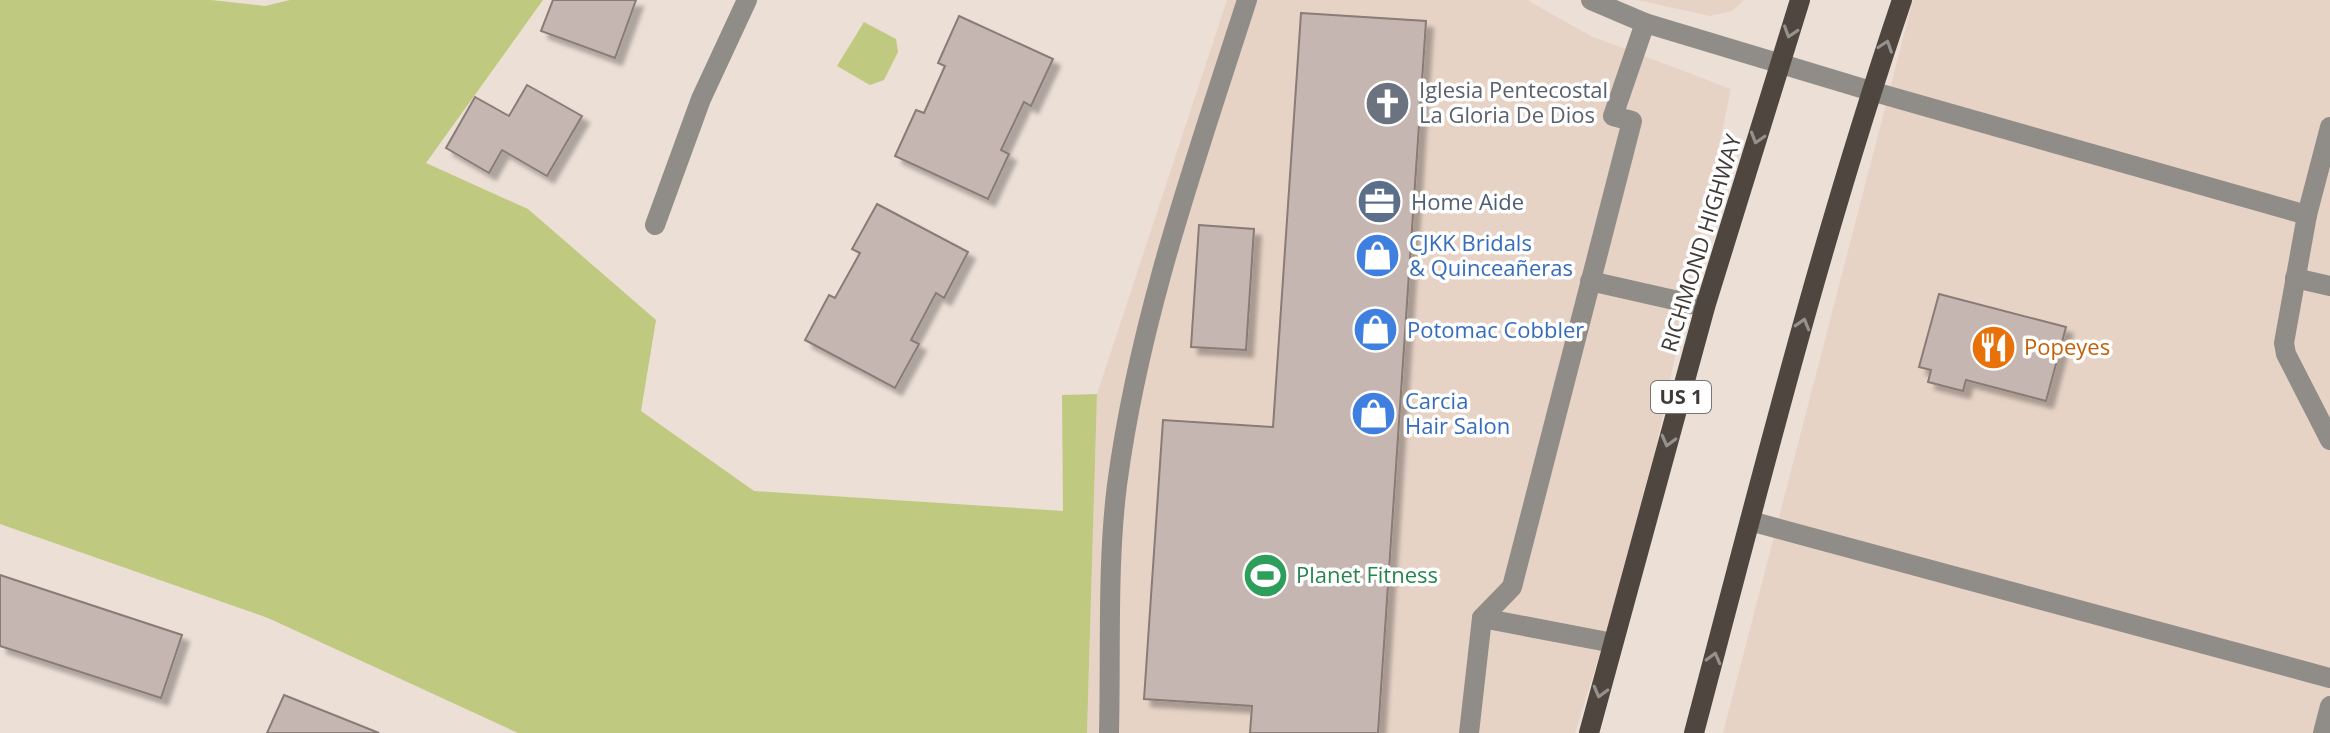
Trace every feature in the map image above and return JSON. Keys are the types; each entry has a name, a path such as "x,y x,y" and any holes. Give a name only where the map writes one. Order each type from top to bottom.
{"main road":[{"name":"RICHMOND HIGHWAY","path":"1589,733 1705,307 1800,0"},
{"path":"1694,733 1785,385 1871,91 1902,0"}],"street":[{"path":"655,225 701,99 747,0"},
{"path":"1109,733 1114,515 1124,442 1159,279 1247,0"},
{"path":"1591,0 1645,23 1780,64 2307,215"},
{"path":"1469,733 1482,618 1512,587 1632,121 1613,116 1645,23"},
{"path":"2330,127 2307,215 2284,343 2286,354 2330,440"},
{"path":"2295,278 2330,286"},
{"path":"1590,281 1705,307"},
{"path":"1750,521 2330,678"},
{"path":"1482,618 1613,643"},
{"path":"2323,733 2330,706"}],"shaded area":[{"path":"1227,0 1527,0 1591,36 1731,89 1639,529 1575,733 1087,733 1097,394"},
{"path":"1637,0 1744,0 1732,11 1710,16"},
{"path":"1913,0 2330,0 2330,733 1723,733"}],"green space":[{"path":"0,0 211,0 265,6 290,0 543,0 426,163 528,209 656,320 641,411 754,491 1063,511 1062,395 1097,394 1087,733 518,733 268,618 0,524"},
{"path":"864,22 896,39 898,52 884,80 870,85 837,66"}],"building":[{"path":"553,0 636,0 615,58 541,31"},
{"path":"1301,13 1426,21 1378,733 1250,733 1252,706 1144,699 1163,420 1273,427"},
{"path":"959,16 1053,59 1031,106 1024,102 1001,150 1009,154 988,199 895,156 916,110 924,113 945,66 938,63"},
{"path":"527,85 582,116 547,176 502,150 489,173 446,148 475,97 509,116"},
{"path":"877,204 968,252 944,298 936,293 911,340 919,344 895,388 805,340 829,295 835,298 860,253 852,249"},
{"path":"1199,225 1254,229 1246,350 1191,347"},
{"name":"Popeyes","path":"1939,294 2066,327 2046,401 1966,380 1963,391 1928,382 1931,370 1919,367"},
{"path":"0,575 182,635 161,698 0,646"},
{"path":"284,695 379,733 267,733"}],"place":[{"name":"Iglesia Pentecostal La Gloria De Dios","path":"1388,103"},
{"name":"Home Aide","path":"1380,202"},
{"name":"CJKK Bridals & Quinceañeras","path":"1378,256"},
{"name":"Potomac Cobbler","path":"1376,330"},
{"name":"Popeyes","path":"1993,347"},
{"name":"Carcia Hair Salon","path":"1374,414"},
{"name":"Planet Fitness","path":"1265,575"}]}
